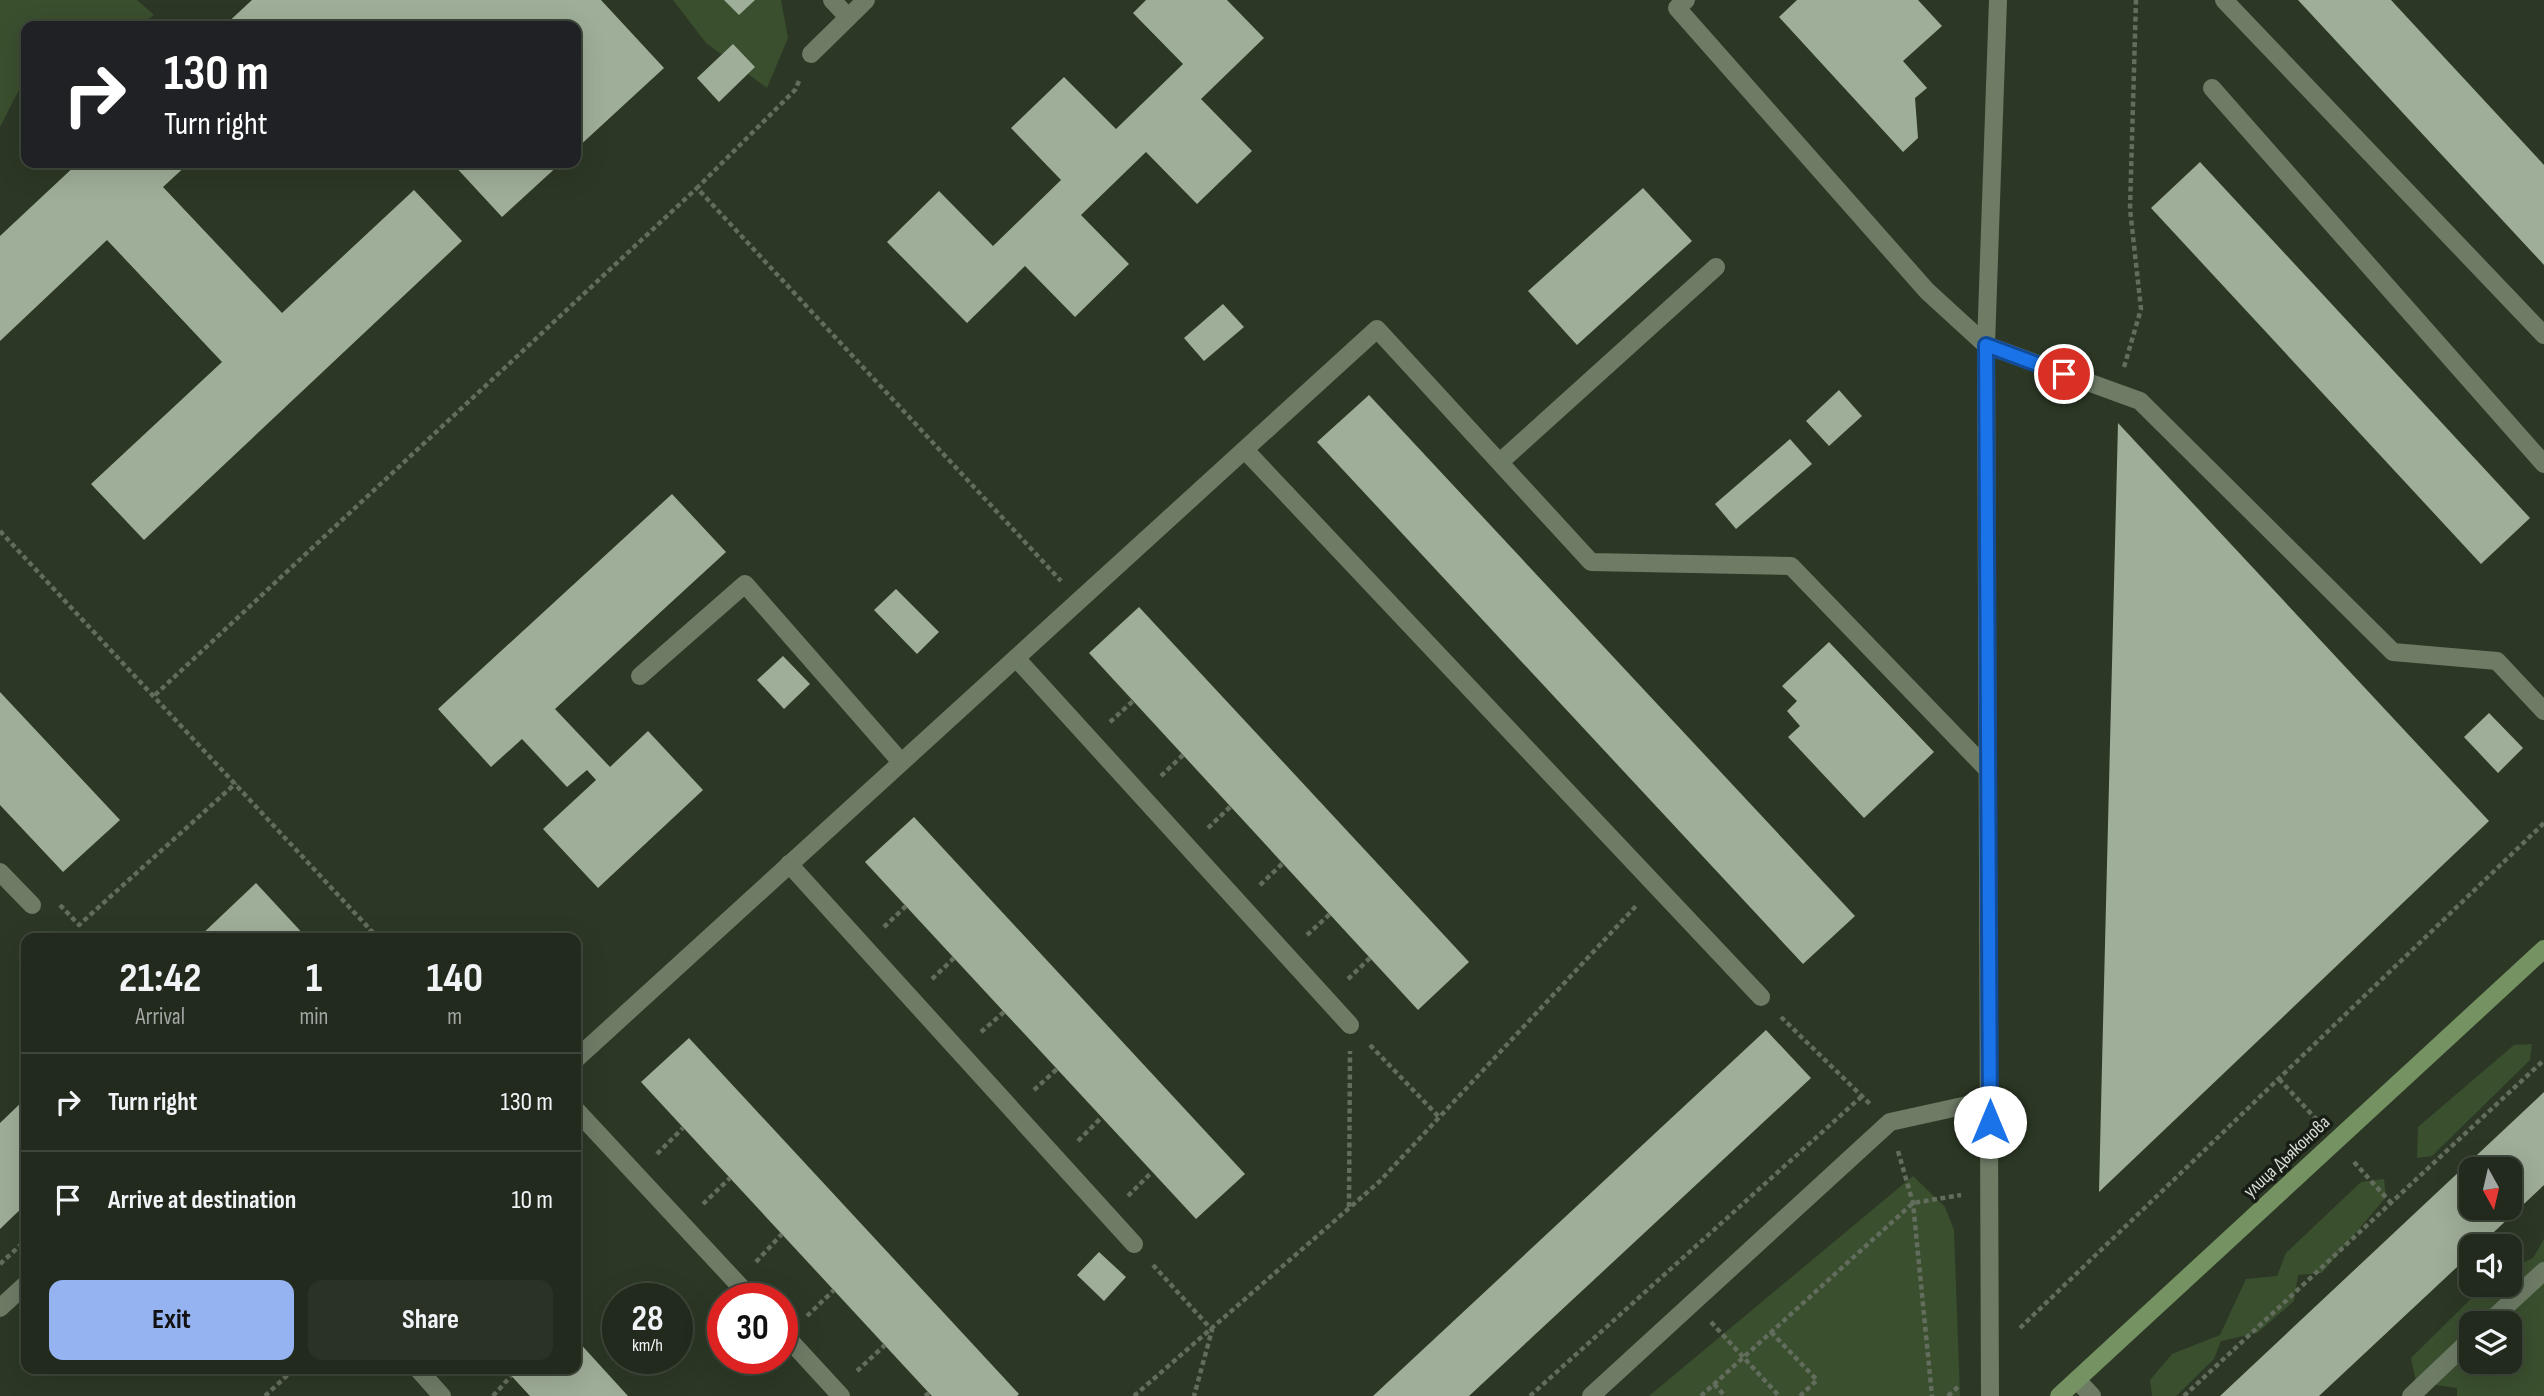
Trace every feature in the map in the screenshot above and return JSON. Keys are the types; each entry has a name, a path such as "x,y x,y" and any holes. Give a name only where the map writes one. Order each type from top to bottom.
{"main road":[{"name":"улица Дьяконова","path":"2059,1396 2544,949"}],"street":[{"path":"832,0 848,17"},
{"path":"811,54 866,0"},
{"path":"1686,0 1677,8 1927,291 1986,345 2140,401 2393,652 2497,661 2544,710"},
{"path":"1990,1396 1986,345 1998,0"},
{"path":"2224,0 2544,335"},
{"path":"2212,88 2544,464"},
{"path":"1500,462 1716,267"},
{"path":"581,1054 1377,329 1591,562 1791,566 1987,769"},
{"path":"1245,450 1761,997"},
{"path":"640,676 745,584 901,762"},
{"path":"1016,658 1350,1024"},
{"path":"789,864 1134,1244"},
{"path":"0,872 32,905"},
{"path":"1591,1396 1890,1122 1990,1100"},
{"path":"581,1115 736,1283"},
{"path":"2501,1311 2544,1271"},
{"path":"0,1308 21,1289"},
{"path":"798,1350 839,1393"},
{"path":"2411,1396 2459,1350"},
{"path":"422,1374 442,1396"},
{"path":"2077,1380 2092,1396"}],"path":[{"path":"2116,392 2141,309 2130,209 2136,0"},
{"path":"155,695 697,188 795,90 811,54"},
{"path":"697,188 1079,601"},
{"path":"0,531 375,933"},
{"path":"53,897 79,925 236,783"},
{"path":"1948,1396 2544,823"},
{"path":"1134,1396 1379,1182 1656,886"},
{"path":"369,933 372,930"},
{"path":"1530,1396 1861,1097 1761,997"},
{"path":"1350,1024 1439,1117"},
{"path":"1349,1208 1350,1024"},
{"path":"2184,1396 2544,1060"},
{"path":"636,1175 683,1128"},
{"path":"682,1224 730,1178"},
{"path":"1701,1396 1913,1203 1989,1190"},
{"path":"1913,1203 1932,1396"},
{"path":"736,1283 782,1234"},
{"path":"1134,1244 1212,1330"},
{"path":"0,1264 21,1245"},
{"path":"798,1322 834,1290"},
{"path":"1693,1302 1779,1396"},
{"path":"1194,1396 1212,1330"},
{"path":"1772,1332 1817,1380 1800,1396"},
{"path":"839,1393 885,1345"},
{"path":"265,1396 289,1374"},
{"path":"493,1396 511,1376"},
{"path":"1714,1384 1726,1396"}],"green space":[{"path":"0,0 137,0 154,15 145,21 21,21 21,88 0,127"},
{"path":"673,0 781,0 788,38 767,88 706,43"},
{"path":"2532,1044 2530,1060 2432,1156 2417,1158 2418,1127 2514,1045"},
{"path":"1913,1176 1945,1207 1954,1230 1960,1396 1649,1396"},
{"path":"2384,1179 2386,1197 2322,1273 2298,1275 2294,1301 2257,1333 2221,1341 2214,1359 2176,1396 2152,1396 2150,1380 2172,1354 2220,1335 2246,1279 2277,1276 2286,1253 2361,1182"},
{"path":"2544,1239 2544,1396 2457,1396 2457,1388 2416,1382 2411,1358 2473,1297 2522,1297 2522,1263 2533,1258"}],"building":[{"path":"252,0 601,0 664,68 581,144 581,21 229,21"},
{"path":"724,0 755,0 739,15"},
{"path":"1146,0 1227,0 1264,38 1201,99 1252,151 1197,204 1146,152 1081,215 1129,264 1075,317 1025,266 967,323 887,242 939,191 993,246 1061,180 1011,128 1064,77 1116,129 1183,64 1133,13"},
{"path":"1797,0 1918,0 1942,26 1903,61 1927,88 1915,98 1918,138 1903,152 1779,17"},
{"path":"2298,0 2391,0 2544,165 2544,265"},
{"path":"733,44 755,67 719,102 697,78"},
{"path":"2200,162 2530,518 2481,564 2151,208"},
{"path":"73,168 184,168 163,187 282,313 414,190 462,241 144,540 91,484 222,362 107,240 0,341 0,236"},
{"path":"457,168 556,168 502,217"},
{"path":"1643,188 1692,241 1577,345 1528,291"},
{"path":"1223,304 1244,327 1204,361 1184,338"},
{"path":"1839,390 1862,416 1829,446 1806,421"},
{"path":"1369,395 1855,916 1803,964 1317,442"},
{"path":"2118,423 2489,821 2099,1192 2102,1065"},
{"path":"1790,439 1812,464 1736,529 1715,504"},
{"path":"672,494 726,552 555,709 610,767 648,731 703,790 598,888 543,829 596,780 587,770 567,787 522,739 491,767 438,709"},
{"path":"896,589 939,632 917,654 874,610"},
{"path":"1139,607 1469,962 1418,1010 1089,653"},
{"path":"1829,642 1934,752 1864,818 1788,737 1800,726 1787,711 1797,701 1782,686"},
{"path":"783,656 810,684 784,709 757,680"},
{"path":"0,692 120,820 63,872 0,805"},
{"path":"2489,713 2523,748 2498,773 2464,737"},
{"path":"914,817 1245,1174 1196,1219 865,862"},
{"path":"256,883 302,933 203,933"},
{"path":"1766,1030 1811,1078 1469,1396 1373,1396"},
{"path":"689,1038 1019,1394 1017,1396 932,1396 641,1082"},
{"path":"2544,1092 2544,1185 2522,1206 2522,1157 2475,1157"},
{"path":"21,1103 21,1209 0,1229 0,1123"},
{"path":"2459,1172 2459,1220 2507,1220 2492,1234 2459,1234 2459,1265 2319,1396 2220,1396"},
{"path":"1099,1252 1126,1277 1104,1301 1077,1275"},
{"path":"581,1344 602,1368 602,1374 608,1374 628,1396 530,1396 510,1374 581,1374"}],"route":[{"path":"1990,1122 1986,345 2064,374"}]}
